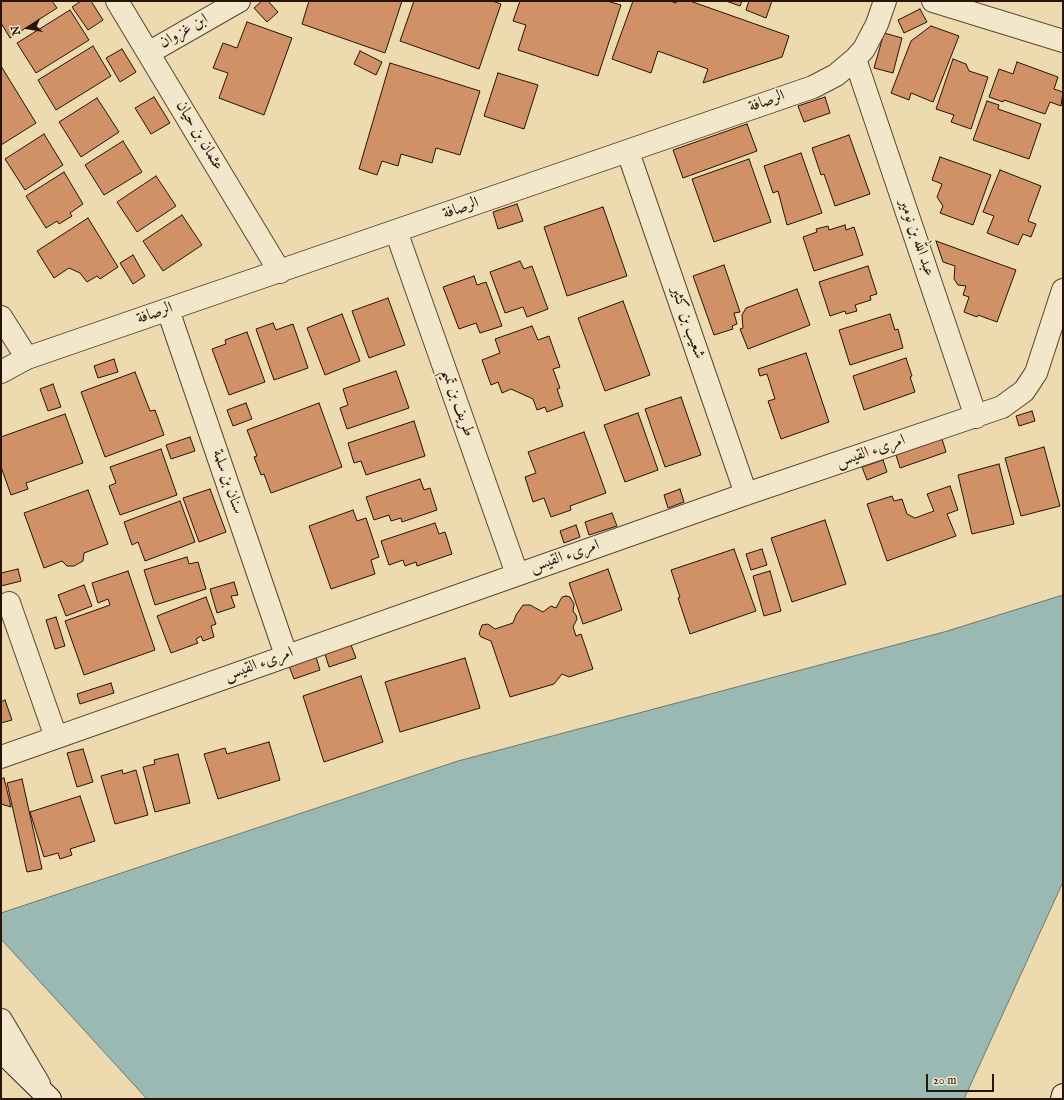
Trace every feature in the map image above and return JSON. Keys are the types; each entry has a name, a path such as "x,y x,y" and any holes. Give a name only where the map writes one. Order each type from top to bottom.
{"street":[{"name":"عثمان بن حيان","path":"117,1 150,52 280,272"},
{"name":"ابن غزوان","path":"150,52 239,1"},
{"name":"الرصافة","path":"1,372 27,358 813,87 836,75 855,59 864,49 877,24 885,1"},
{"path":"933,1 1063,41"},
{"name":"عبد الله بن نومير","path":"855,59 976,417"},
{"name":"شعيب بن كثير","path":"628,152 746,494"},
{"name":"طريف بن تميم","path":"396,231 517,574"},
{"name":"امرىء القيس","path":"1,757 517,574 1002,407 1024,391 1036,373 1063,290"},
{"name":"سنان بن سلمة","path":"168,310 286,655"},
{"path":"1,317 27,358"},
{"path":"9,603 56,738"},
{"path":"1,1020 47,1096"},
{"path":"1,1050 47,1096"},
{"path":"1062,1099 1063,1095"}],"water":[{"path":"1063,595 1063,882 964,1099 147,1099 1,939 1,913 458,761 944,632"}],"building":[{"path":"1,1 52,1 57,8 10,38 1,23"},
{"path":"81,1 91,1 103,20 88,30 72,7"},
{"path":"262,1 268,1 278,12 267,22 254,8"},
{"path":"309,1 402,1 385,53 302,24"},
{"path":"414,1 492,1 501,4 479,69 400,41"},
{"path":"520,1 607,1 621,5 598,76 518,50 526,25 513,21"},
{"path":"633,1 670,1 676,3 677,1 690,1 789,36 782,57 703,83 708,69 658,51 651,73 612,59"},
{"path":"726,1 742,1 740,6"},
{"path":"749,1 772,1 766,18 746,10"},
{"path":"920,9 927,22 904,33 898,20"},
{"path":"70,10 89,40 36,73 17,43"},
{"path":"247,22 292,38 264,115 219,98 228,73 213,68 223,43 237,48"},
{"path":"931,26 959,36 933,102 911,93 909,100 891,93 911,41"},
{"path":"884,33 902,38 893,73 874,68"},
{"path":"93,46 111,76 56,110 38,80"},
{"path":"122,49 136,72 120,82 106,58"},
{"path":"360,51 382,62 376,75 354,64"},
{"path":"953,59 966,64 969,71 988,77 971,129 951,122 954,115 936,109"},
{"path":"1017,62 1058,77 1054,89 1063,92 1061,106 1050,102 1045,114 1004,100 1003,102 989,97 999,69 1013,74"},
{"path":"390,63 480,91 460,155 436,148 432,163 401,154 398,166 382,161 377,175 359,169"},
{"path":"1,66 36,123 1,145"},
{"path":"498,73 538,85 524,129 484,116"},
{"path":"154,97 170,123 151,134 135,108"},
{"path":"825,97 830,113 804,122 798,106"},
{"path":"97,98 119,132 81,157 59,122"},
{"path":"987,101 999,105 998,109 1041,124 1029,159 973,140"},
{"path":"747,124 757,151 683,178 673,150"},
{"path":"44,134 63,165 25,190 5,159"},
{"path":"849,135 870,194 835,206 824,174 821,175 812,148"},
{"path":"123,141 142,172 104,195 85,165"},
{"path":"801,153 822,213 787,225 778,191 773,193 764,166"},
{"path":"940,157 991,175 973,225 940,213 943,206 937,197 942,184 932,180"},
{"path":"749,159 771,222 714,242 692,179"},
{"path":"1000,170 1041,186 1028,221 1036,224 1031,237 1023,234 1018,245 987,233 994,216 983,212"},
{"path":"64,172 83,204 70,213 72,216 59,224 57,221 46,228 26,196"},
{"path":"156,176 176,206 137,232 117,202"},
{"path":"517,204 523,221 498,229 493,212"},
{"path":"603,207 627,276 567,296 544,227"},
{"path":"182,215 202,245 163,271 143,241"},
{"path":"88,218 118,267 100,279 97,276 87,282 80,273 69,268 54,278 37,251"},
{"path":"845,225 846,230 854,227 863,255 814,271 803,237 817,232 816,229 828,226 829,230"},
{"path":"936,241 1016,270 997,322 964,312 969,297 963,295 966,286 958,285 954,279 955,266 943,262"},
{"path":"133,255 145,276 133,284 120,263"},
{"path":"520,261 524,269 532,266 548,309 527,317 523,307 505,313 490,272"},
{"path":"724,265 740,312 734,313 737,324 732,326 733,329 714,335 693,276"},
{"path":"868,266 877,294 870,296 871,300 855,305 857,311 846,314 845,311 830,316 819,282"},
{"path":"474,276 477,285 486,282 502,326 480,333 476,323 459,329 443,287"},
{"path":"797,289 810,325 748,349 740,329 743,328 742,315 746,308"},
{"path":"388,298 405,345 369,358 352,311"},
{"path":"623,301 650,375 605,391 578,318"},
{"path":"342,314 360,361 325,375 307,328"},
{"path":"890,314 895,330 898,329 903,348 850,365 839,330"},
{"path":"273,323 276,330 293,324 308,368 274,380 256,329"},
{"path":"532,326 538,340 549,336 560,367 553,369 560,388 557,389 563,406 547,412 545,407 537,410 533,399 511,389 502,393 498,382 491,385 482,360 500,353 495,339"},
{"path":"247,332 265,382 229,395 212,349 226,344 225,340"},
{"path":"806,353 829,422 781,439 768,401 775,399 767,374 760,376 758,369"},
{"path":"906,358 915,392 864,410 853,376"},
{"path":"114,359 118,372 98,378 94,366"},
{"path":"396,371 409,408 347,429 340,408 348,405 343,389"},
{"path":"135,372 150,411 155,410 164,435 105,457 81,392"},
{"path":"53,384 61,407 48,411 40,389"},
{"path":"681,397 701,455 665,467 645,409"},
{"path":"246,403 252,419 233,426 227,410"},
{"path":"319,403 342,467 271,493 264,474 261,475 254,457 257,456 247,430"},
{"path":"1032,411 1035,421 1019,426 1016,416"},
{"path":"638,413 658,470 625,482 604,425"},
{"path":"65,414 83,463 26,483 28,489 11,495 1,467 1,437"},
{"path":"414,421 425,456 366,475 361,461 354,463 348,443"},
{"path":"584,432 606,493 570,506 571,510 551,517 544,498 533,502 525,477 536,473 528,452"},
{"path":"190,437 195,451 171,459 166,445"},
{"path":"942,439 946,452 900,468 896,455"},
{"path":"1044,447 1060,506 1021,516 1005,458"},
{"path":"161,449 177,495 120,515 109,486 116,483 110,467"},
{"path":"883,460 887,472 867,480 862,467"},
{"path":"999,464 1014,524 972,534 958,475"},
{"path":"420,479 424,490 430,488 437,510 402,522 401,518 391,521 389,515 374,520 366,497"},
{"path":"950,486 958,510 947,514 956,536 887,561 867,504 892,496 894,501 902,499 907,514 915,518 934,511 927,494"},
{"path":"210,489 226,532 199,542 183,498"},
{"path":"680,489 684,502 668,508 664,495"},
{"path":"88,490 108,544 84,553 83,561 74,566 67,566 62,561 44,568 24,513"},
{"path":"180,501 195,542 145,561 138,542 132,545 124,522"},
{"path":"353,510 357,521 366,518 379,557 371,560 375,574 331,589 309,526"},
{"path":"612,513 617,526 589,535 585,522"},
{"path":"825,520 846,584 792,602 771,538"},
{"path":"435,523 439,534 445,532 452,554 417,566 416,562 405,566 403,560 389,565 381,541"},
{"path":"576,525 580,537 564,543 560,531"},
{"path":"734,549 756,611 690,634 678,598 680,597 671,570"},
{"path":"762,549 767,565 751,570 746,554"},
{"path":"187,557 189,564 198,562 206,589 155,605 144,570"},
{"path":"18,569 21,581 1,586 1,573"},
{"path":"608,569 622,610 583,624 569,583"},
{"path":"128,571 155,650 84,675 65,621 110,605 108,599 98,603 92,583"},
{"path":"770,571 781,611 764,616 753,576"},
{"path":"234,582 238,595 231,596 235,607 217,613 210,589"},
{"path":"84,585 92,606 66,616 58,595"},
{"path":"206,597 216,624 211,626 214,637 203,641 201,636 196,639 198,643 171,653 157,616"},
{"path":"562,597 570,597 574,604 573,611 577,619 573,627 576,636 581,634 593,669 569,677 562,674 554,684 510,697 491,641 481,637 479,634 482,625 488,624 495,629 513,623 516,615 523,605 530,605 543,612 551,606 556,608"},
{"path":"56,617 65,646 55,649 46,620"},
{"path":"351,645 356,658 329,667 325,654"},
{"path":"316,657 320,670 294,679 289,666"},
{"path":"465,658 480,708 400,732 385,682"},
{"path":"361,676 383,742 324,762 303,696"},
{"path":"111,683 114,693 80,704 77,694"},
{"path":"5,700 12,720 1,723 1,702"},
{"path":"269,742 280,780 218,799 204,754 225,748 227,754"},
{"path":"83,749 93,782 77,787 67,753"},
{"path":"178,754 190,803 155,812 143,767 155,764 154,760"},
{"path":"122,770 123,774 136,770 148,815 115,824 101,776"},
{"path":"4,778 11,807 1,804 1,779"},
{"path":"22,779 42,869 27,872 7,783"},
{"path":"80,796 95,841 70,849 72,855 60,859 58,853 44,857 30,812"}]}
